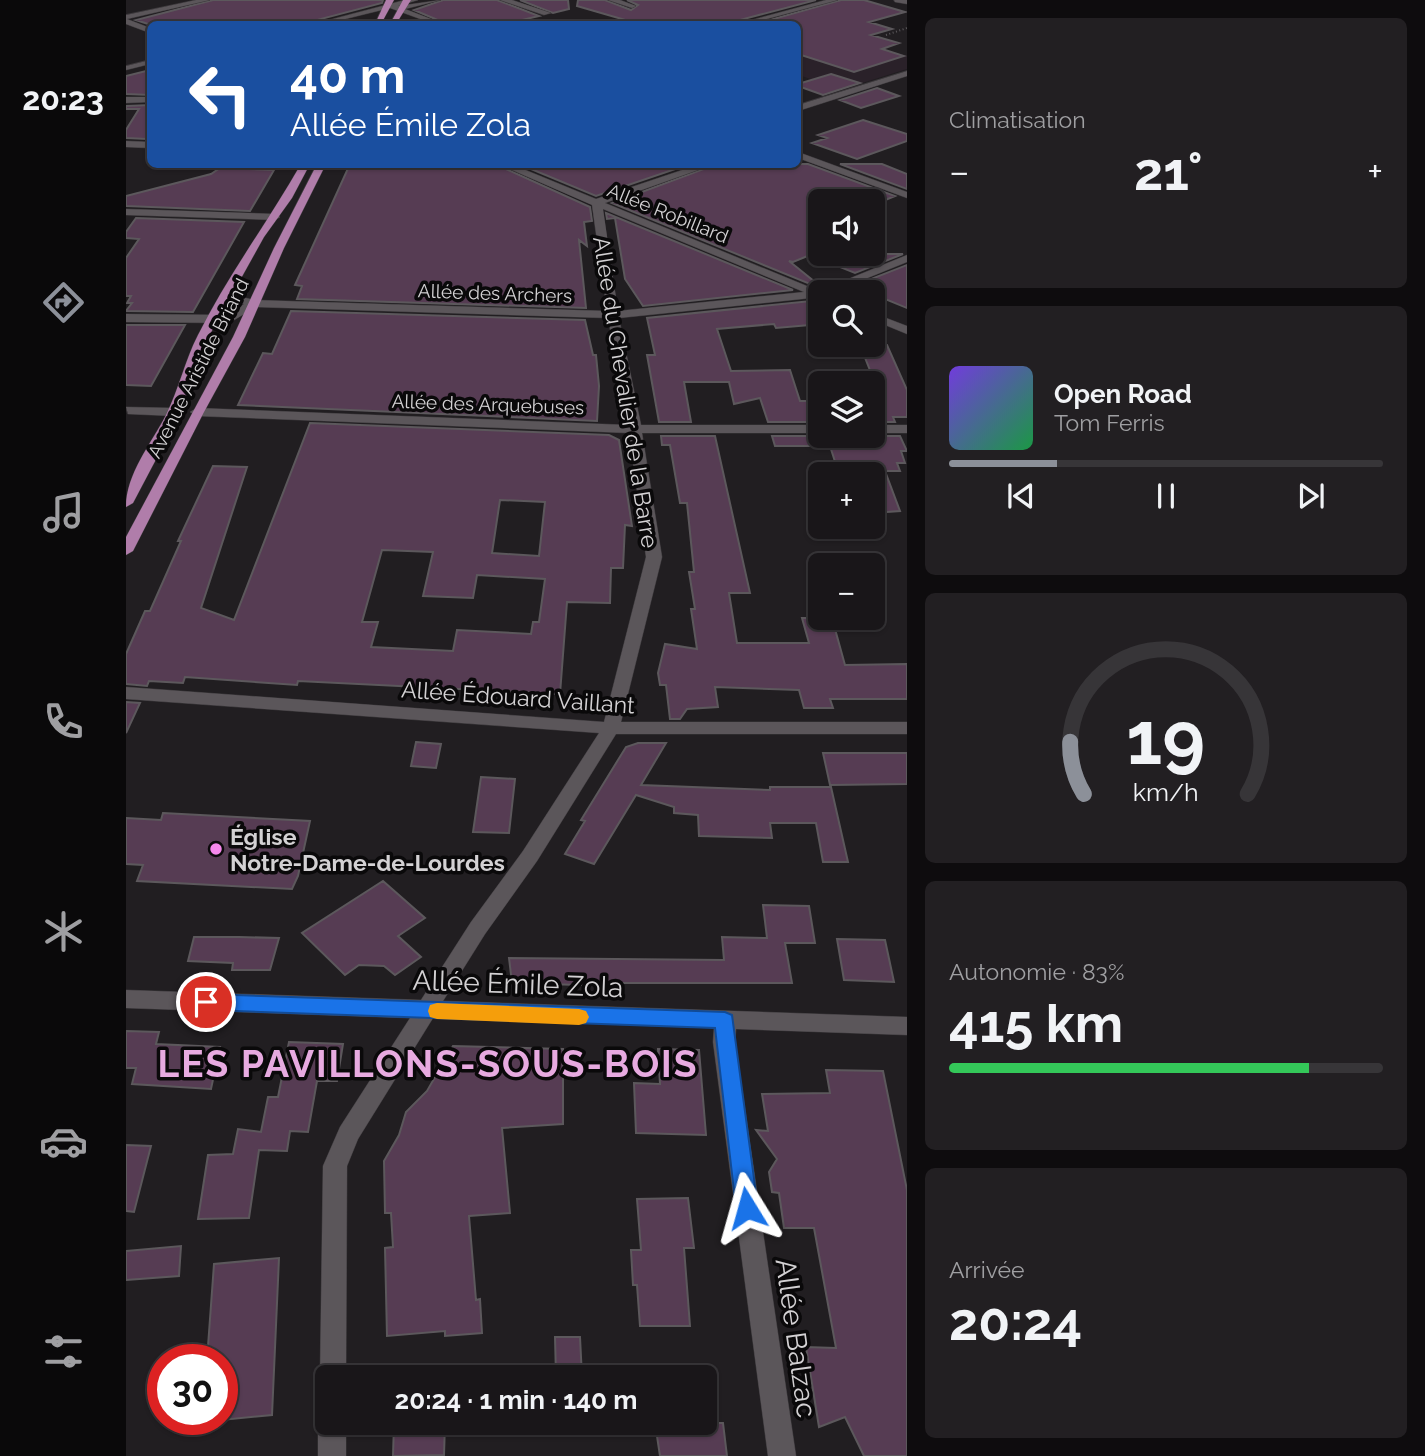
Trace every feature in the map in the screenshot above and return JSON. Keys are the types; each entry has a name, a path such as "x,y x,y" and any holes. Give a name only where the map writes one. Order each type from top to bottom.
{"main road":[{"path":"381,21 399,5"},
{"name":"Avenue Aristide Briand","path":"127,498 174,412 211,321 304,168"},
{"name":"Avenue Aristide Briand","path":"126,551 197,412 239,337 320,168"}],"street":[{"path":"126,19 206,0"},
{"path":"376,0 399,5 434,21"},
{"path":"331,21 399,5 437,0"},
{"path":"504,0 547,13"},
{"path":"612,0 632,6"},
{"path":"753,21 834,0"},
{"path":"898,0 907,2"},
{"path":"126,19 147,30"},
{"path":"126,68 147,63"},
{"path":"801,107 907,73"},
{"path":"126,100 147,100"},
{"path":"126,144 147,145"},
{"path":"801,156 907,195"},
{"name":"Allée Robillard","path":"512,168 808,289"},
{"path":"597,202 700,168"},
{"name":"Allée du Chevalier de la Barre","path":"333,1365 335,1166 348,1133 478,928 530,856 611,728 654,557 613,315 597,202"},
{"path":"126,212 275,217"},
{"name":"Allée des Archers","path":"854,280 907,258"},
{"name":"Allée des Archers","path":"226,296 254,303 613,315 808,295"},
{"path":"126,318 211,321 229,319 254,303"},
{"path":"885,321 907,330"},
{"path":"128,410 174,412"},
{"name":"Allée des Arquebuses","path":"197,412 634,429 808,429"},
{"path":"885,429 907,429"},
{"name":"Allée Édouard Vaillant","path":"126,693 611,728 907,728"},
{"name":"Allée Émile Zola","path":"126,999 907,1026"},
{"name":"Allée Balzac","path":"725,1021 724,1042 782,1456"},
{"path":"332,1435 332,1456"}],"path":[{"path":"886,34 907,28"}],"shaded area":[{"path":"830,34 907,56 907,69 843,89 801,76 801,41"}],"building":[{"path":"213,0 383,0 382,3 313,21 147,21 147,24 136,20"},
{"path":"443,0 497,0 539,16 518,21 440,21 414,10"},
{"path":"520,0 568,0 569,9 553,13"},
{"path":"578,0 605,0 631,10 638,5 627,0 816,0 736,21 629,21 577,6"},
{"path":"841,0 864,0 905,12 869,22 892,29 871,35 899,43 882,49 904,56 854,72 801,55 801,21 767,21"},
{"path":"147,71 147,95 126,94 126,76"},
{"path":"831,74 860,83 823,95 801,87 801,83"},
{"path":"877,88 899,96 861,108 840,100"},
{"path":"147,105 147,139 126,138 126,130 139,109 126,109 126,106"},
{"path":"863,120 907,134 907,141 857,159 812,143 827,138 818,135"},
{"path":"801,164 808,164 876,189 808,189 808,256 789,261 813,280 808,280 808,283 612,203 706,168 801,168"},
{"path":"840,164 882,164 907,174 907,189"},
{"path":"220,168 274,170 250,211 126,206 126,196 211,174"},
{"path":"348,168 504,168 590,207 592,221 584,222 587,246 579,240 586,308 297,299 302,286 295,285"},
{"path":"529,168 678,168 596,196"},
{"path":"885,192 895,196 885,200"},
{"path":"606,213 793,290 643,306 625,279 615,218 607,219"},
{"path":"136,218 244,222 193,312 126,311 132,303 127,303 131,296 126,296 126,258 139,239 126,238 126,232"},
{"path":"885,254 903,254 885,261"},
{"path":"907,265 907,308 885,299 885,280 871,279"},
{"path":"838,266 873,266 855,273"},
{"path":"808,301 808,325 776,328 774,324 717,329 731,371 790,370 800,401 808,401 808,422 768,422 760,398 734,404 729,382 684,382 691,422 659,422 647,355 655,355 647,318"},
{"path":"291,311 585,320 593,355 596,355 599,386 597,421 238,405 263,353 272,354"},
{"path":"126,325 185,325 151,386 126,385"},
{"path":"887,345 907,390 907,417 893,417 895,422 885,422 885,371 870,371 865,357 885,357"},
{"path":"310,423 609,435 619,440 632,526 625,525 623,568 611,568 610,603 567,602 560,694 298,681 297,685 185,677 183,683 149,681 147,686 126,684 126,654 145,611 150,611 181,541 178,541 213,466 247,467 201,608 234,620","holes":["500,500 545,502 539,556 492,553","382,550 433,552 423,596 473,598 477,575 545,579 539,622 533,622 531,634 457,630 453,651 371,647 378,622 362,622"]},
{"path":"661,436 715,436 750,593 729,593 737,643 809,643 802,618 808,618 808,630 835,630 845,665 907,664 907,699 830,699 833,708 804,708 799,690 715,687 718,707 687,709 680,719 670,719 666,685 660,685 658,673 665,644 697,649 691,609 695,609 689,572 694,572 687,503 680,503 670,445 662,445"},
{"path":"772,436 808,436 808,446 775,446"},
{"path":"885,436 900,436 907,451 901,451 905,463 897,463 900,471 885,471 885,462 835,462 831,448 885,448"},
{"path":"885,471 900,511 885,512"},
{"path":"126,702 140,703 126,733"},
{"path":"416,742 441,744 436,768 411,766"},
{"path":"638,743 666,743 641,785 770,790 770,787 831,787 848,862 823,862 816,823 770,823 772,838 699,836 698,815 674,813 674,807 636,795 594,864 565,854 585,821 581,820 626,747"},
{"path":"823,753 907,753 907,784 830,785"},
{"path":"481,777 515,779 509,833 473,832"},
{"name":"Église Notre-Dame-de-Lourdes","path":"163,813 310,821 298,876 292,889 137,881 143,865 126,864 126,818 161,820"},
{"path":"383,881 425,918 398,936 421,957 395,975 384,966 359,965 345,975 302,933"},
{"path":"763,905 809,906 815,943 785,943 792,983 614,983 614,986 512,983 509,958 724,960 722,937 767,938"},
{"path":"194,937 279,938 270,970 232,970 233,963 188,961"},
{"path":"837,939 885,940 894,982 844,980"},
{"path":"126,1031 159,1032 156,1044 220,1047 211,1089 132,1084 136,1068 126,1068"},
{"path":"289,1042 343,1044 337,1081 317,1081 308,1132 290,1131 287,1151 259,1150 249,1218 198,1219 208,1155 233,1154 238,1129 261,1132 268,1097 278,1097"},
{"path":"453,1046 563,1049 563,1124 502,1128 510,1213 469,1216 476,1300 480,1299 482,1333 445,1336 445,1331 387,1336 385,1248 393,1247 391,1213 385,1213 384,1161 399,1135 406,1112 427,1091"},
{"path":"658,1049 699,1050 706,1135 636,1133 634,1083 660,1084"},
{"path":"826,1070 883,1071 907,1190 907,1456 864,1456 845,1417 819,1427 806,1347 836,1348 814,1228 784,1228 779,1193 772,1192 769,1172 777,1159 756,1130 768,1131 762,1094 830,1093"},
{"path":"126,1145 151,1146 134,1212 126,1211"},
{"path":"688,1198 694,1248 684,1248 690,1326 640,1326 637,1285 633,1285 631,1250 641,1250 637,1199"},
{"path":"181,1246 179,1276 126,1280 126,1251"},
{"path":"279,1258 272,1415 238,1418 238,1344 208,1344 214,1264"},
{"path":"555,1337 580,1337 581,1365 556,1365"},
{"path":"717,1423 723,1423 727,1456 660,1456 657,1435 717,1435"},
{"path":"394,1435 445,1435 444,1455 393,1456"}],"slow traffic":[{"path":"437,1011 579,1017"}],"place":[{"name":"Église Notre-Dame-de-Lourdes","path":"216,849"}],"district":[{"name":"LES PAVILLONS-SOUS-BOIS","path":"428,1064"}],"route":[{"path":"206,1002 725,1021 724,1042 747,1208"}]}
